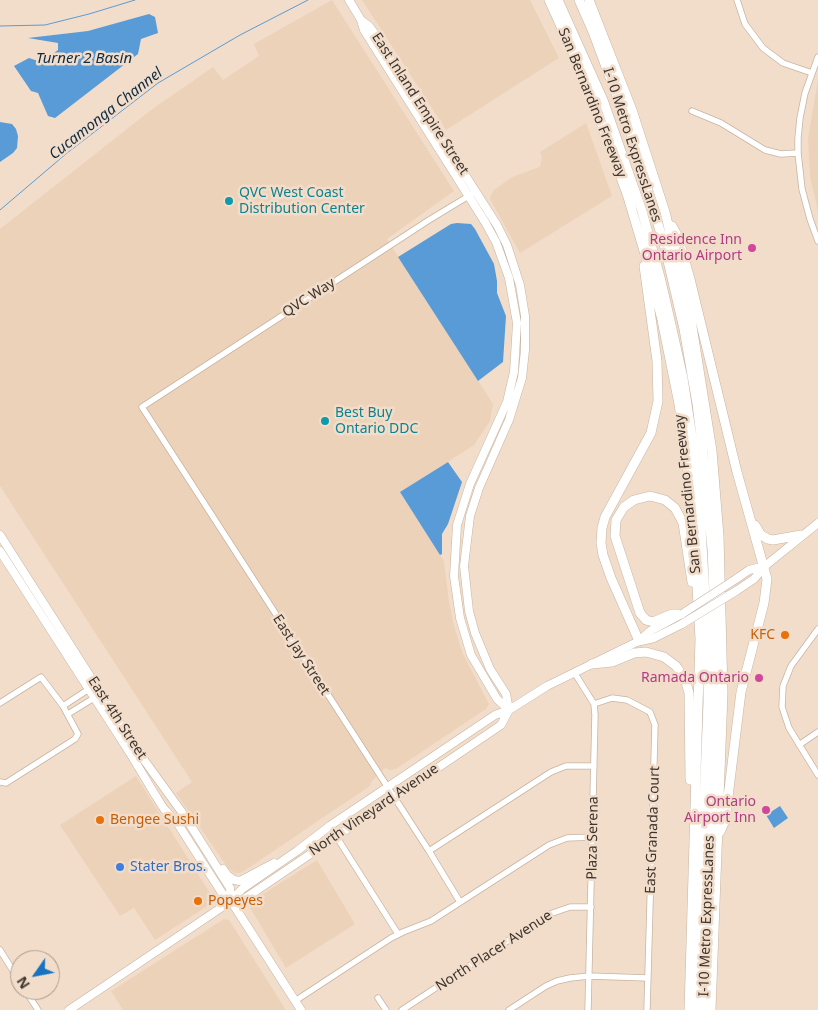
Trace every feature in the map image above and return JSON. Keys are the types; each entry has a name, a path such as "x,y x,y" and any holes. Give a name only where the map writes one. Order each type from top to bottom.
{"highway":[{"name":"San Bernardino Freeway","path":"549,0 601,119 626,189 662,320 679,404 693,518 700,622 700,676 689,1010"},
{"name":"I-10 Metro ExpressLanes","path":"558,0 600,92 644,218 683,378 693,444 700,511 708,646 708,702 696,1010"},
{"name":"I-10 Metro ExpressLanes","path":"579,0 631,134 664,244 684,329 697,404 712,549 716,639 704,1010"},
{"name":"San Bernardino Freeway","path":"589,0 635,118 665,212 698,360 712,452 717,500 722,612 723,693 711,1010"},
{"path":"665,212 678,237 690,279 767,579 741,692 725,821 718,834"},
{"path":"638,641 610,578 601,543 605,517 651,433 658,401 657,361 641,240"},
{"path":"682,614 672,614 660,620 650,622 642,618 637,607 614,532 615,523 620,512 637,499 650,496 661,499 672,506 681,516 684,523 700,622"},
{"path":"749,514 759,533 768,539 775,540 801,535"},
{"path":"592,664 612,662 634,653 652,653 668,660 682,674 687,685 690,704 690,796 695,825"}],"main road":[{"name":"East Inland Empire Street","path":"349,0 361,20 364,30 496,242 509,278 515,308 517,341 514,372 506,402 470,484 457,525 454,576 456,600 471,655 497,700 509,710"},
{"name":"East Inland Empire Street","path":"361,20 375,34 497,226 507,245 520,285 525,316 525,350 522,378 509,420 479,488 470,516 464,566 469,611 475,633 490,669 506,694 509,710"},
{"name":"North Vineyard Avenue","path":"638,641 654,638 682,624 736,591 754,578 765,566 818,522"},
{"name":"East 4th Street","path":"0,535 139,753 184,815 230,888 230,901"},
{"name":"East 4th Street","path":"0,551 154,793 178,824 301,1010"},
{"name":"North Vineyard Avenue","path":"69,1010 230,901 242,889 331,825 495,715 509,710 547,686 638,641 650,631 682,614 749,570 765,566"},
{"name":"North Vineyard Avenue","path":"230,901 244,898 501,725 509,710"},
{"path":"184,815 192,822 227,875 234,880 240,881 272,863 281,862"},
{"path":"297,862 301,854 325,835 331,825"}],"street":[{"path":"738,0 746,24 763,48 783,63 812,73"},
{"path":"818,57 800,118 798,153 806,207 818,240"},
{"path":"692,111 721,124 765,150 781,154 798,153"},
{"name":"QVC Way","path":"142,407 398,240 476,192"},
{"name":"East Jay Street","path":"142,407 460,902"},
{"path":"818,628 791,666 783,686 782,707 789,728 818,775"},
{"path":"574,672 594,704"},
{"path":"0,702 41,676 63,706 78,732 77,737 6,782 0,782"},
{"path":"63,706 89,689"},
{"path":"68,714 94,698"},
{"name":"East Granada Court","path":"594,704 612,698 627,700 650,712 655,725 647,1010"},
{"name":"Plaza Serena","path":"588,1010 593,837 594,704"},
{"path":"799,745 818,732"},
{"path":"429,851 551,772 566,766 594,766"},
{"path":"336,836 398,934"},
{"path":"295,1001 398,934 431,921 549,845 567,838 593,837"},
{"name":"North Placer Avenue","path":"402,1010 546,915 570,907 591,907"},
{"path":"0,950 10,966"},
{"path":"509,1010 546,986 558,981 589,976 648,978"},
{"path":"378,998 386,1010"}],"shaded area":[{"path":"332,0 454,191 387,239 493,404 490,421 474,445 401,492 444,561 454,626 463,654 489,704 486,709 396,769 390,770 385,768 372,781 370,786 244,871 235,873 228,868 176,793 192,782 0,486 0,229 151,110 213,67 223,80 259,56 254,44"},
{"path":"362,0 530,0 559,58 446,130"},
{"path":"818,79 818,211 810,177 808,139"},
{"path":"586,123 612,196 520,253 490,199 491,195 494,190 512,177 540,166 542,157 540,152"},
{"path":"136,776 215,901 155,940 134,908 120,916 60,825"},
{"path":"317,860 355,924 286,968 249,906 250,902"},
{"path":"224,919 229,920 286,1010 123,1010 111,991"}],"water":[{"name":"Turner 2 Basin","path":"149,14 155,17 158,33 141,39 138,54 55,118 48,116 38,93 31,91 14,66 29,58 38,61 47,58 58,50 58,43 28,38 88,31"},
{"path":"0,122 12,124 18,136 17,148 0,162"},
{"path":"451,224 471,224 494,264 497,293 506,316 503,362 478,381 398,257"},
{"path":"448,462 462,482 448,524 442,534 442,554 440,555 400,492"},
{"path":"780,806 788,818 774,828 766,815"}],"waterway":[{"path":"0,26 45,25 135,0"},
{"name":"Cucamonga Channel","path":"0,210 67,153 158,83 240,35 308,0"}],"place":[{"name":"QVC West Coast Distribution Center","path":"229,201"},
{"name":"Residence Inn Ontario Airport","path":"752,248"},
{"name":"Best Buy Ontario DDC","path":"325,421"},
{"name":"KFC","path":"785,635"},
{"name":"Ramada Ontario","path":"759,678"},
{"name":"Ontario Airport Inn","path":"766,810"},
{"name":"Bengee Sushi","path":"100,820"},
{"name":"Stater Bros.","path":"120,867"},
{"name":"Popeyes","path":"198,901"}]}
